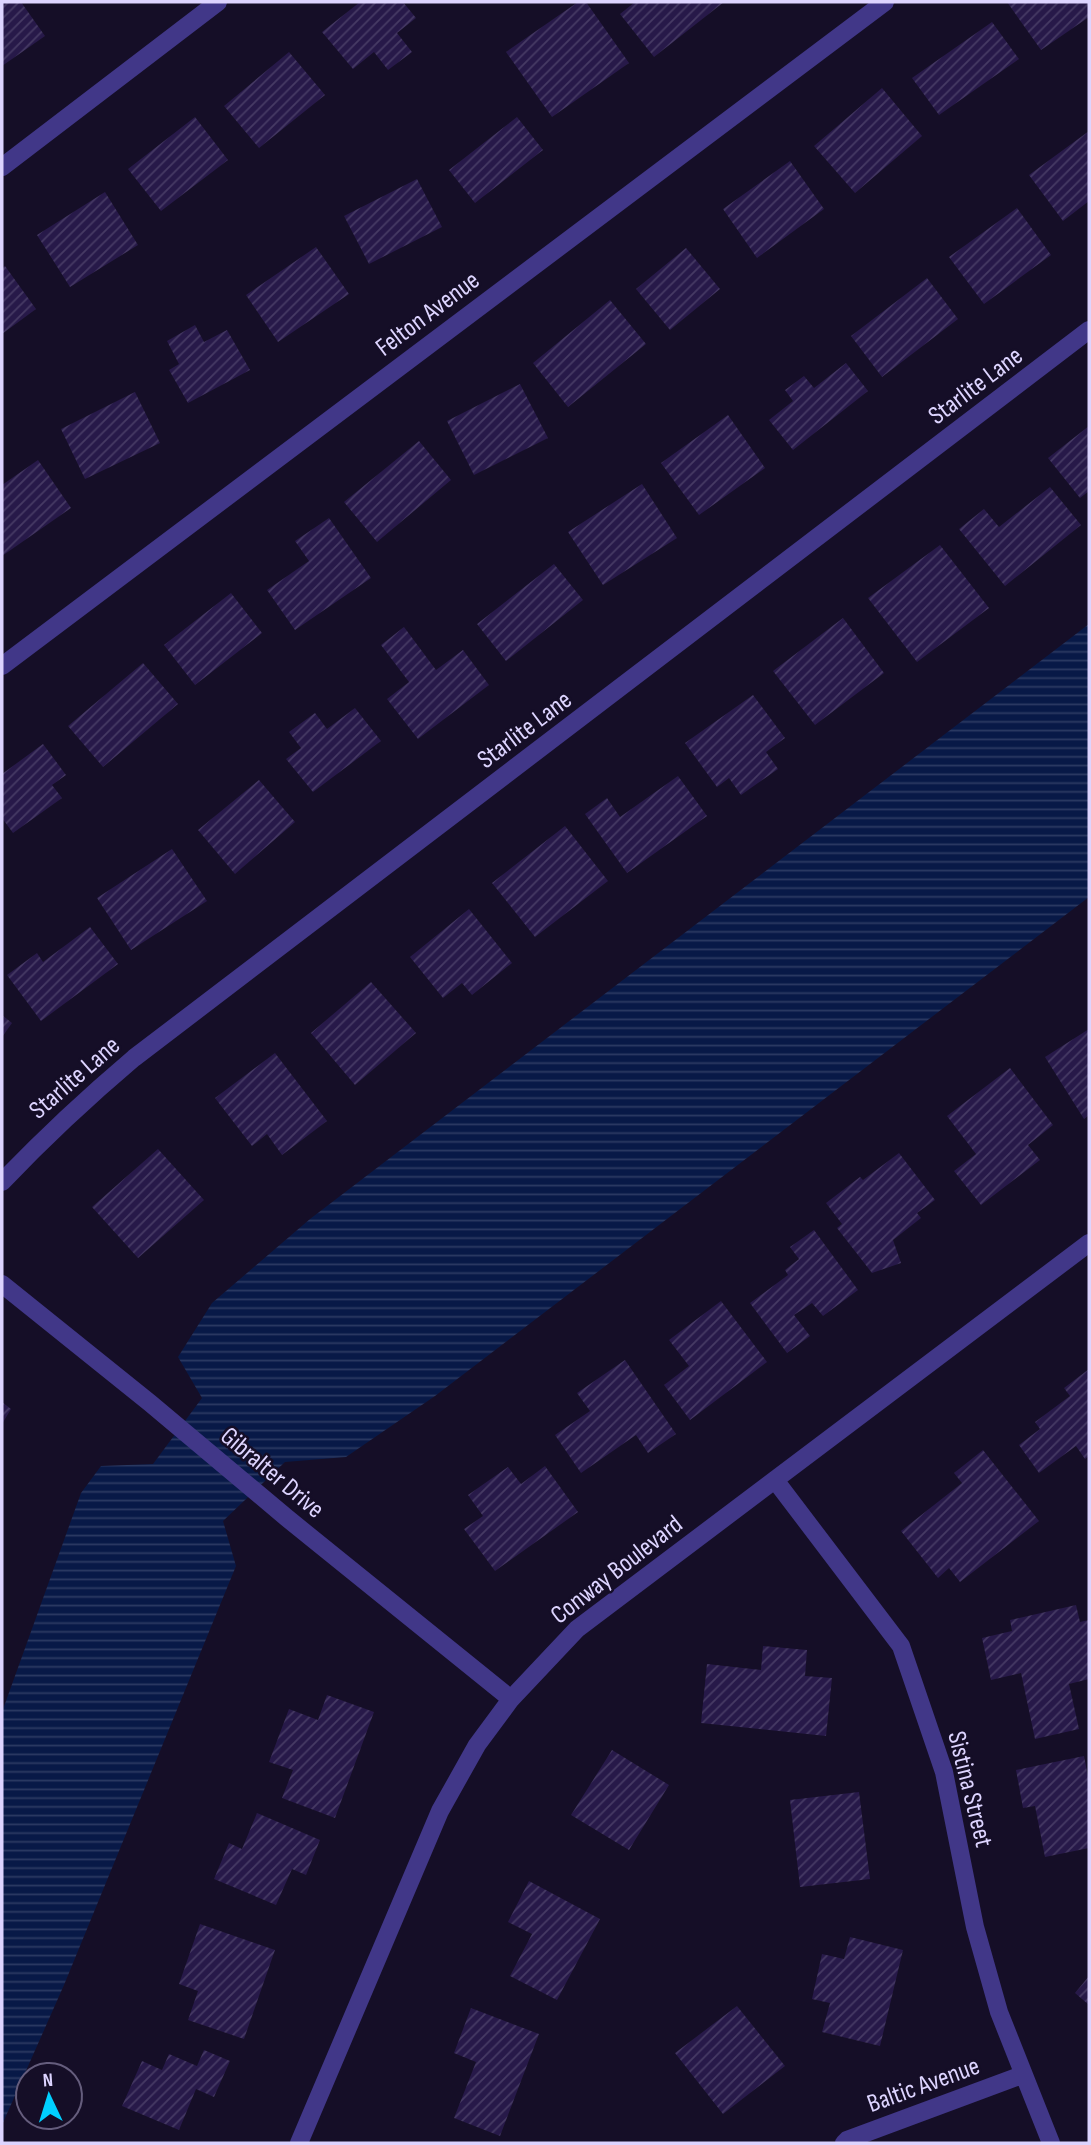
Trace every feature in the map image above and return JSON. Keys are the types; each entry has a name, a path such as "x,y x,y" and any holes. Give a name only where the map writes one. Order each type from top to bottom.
{"street":[{"path":"2,167 218,2"},
{"name":"Felton Avenue","path":"2,666 885,2"},
{"name":"Starlite Lane","path":"2,1182 39,1143 134,1058 1089,331"},
{"name":"Conway Boulevard","path":"299,2143 440,1811 477,1745 512,1699 577,1629 1089,1243"},
{"name":"Gibralter Drive","path":"2,1284 512,1699"},
{"name":"Sistina Street","path":"775,1480 901,1646 944,1772 975,1927 999,2012 1051,2143"},
{"name":"Baltic Avenue","path":"844,2143 1023,2075"}],"water":[{"path":"1089,624 1089,897 435,1396 346,1457 285,1462 223,1521 236,1566 30,2061 14,2061 14,2098 2,2125 2,1712 81,1493 101,1466 153,1464 202,1398 178,1357 212,1303 310,1219"}],"building":[{"path":"2,2 21,2 45,36 2,66"},
{"path":"360,2 403,2 416,18 397,33 412,52 388,70 374,52 353,69 322,32"},
{"path":"578,2 586,2 629,63 552,117 506,52"},
{"path":"635,2 724,2 654,57 620,14"},
{"path":"1007,2 1089,2 1089,17 1041,50"},
{"path":"992,22 1019,59 939,115 912,78"},
{"path":"289,52 325,95 259,148 224,106"},
{"path":"882,88 922,136 855,193 814,146"},
{"path":"195,117 228,160 161,211 128,169"},
{"path":"517,117 543,150 475,203 449,170"},
{"path":"1089,131 1089,201 1063,221 1029,175"},
{"path":"790,161 824,209 757,258 723,209"},
{"path":"417,179 442,227 369,264 344,216"},
{"path":"105,192 138,245 70,287 37,235"},
{"path":"1017,208 1051,255 984,304 949,257"},
{"path":"316,247 349,294 278,342 246,295"},
{"path":"686,248 720,289 670,330 636,289"},
{"path":"5,266 36,309 2,334 2,268"},
{"path":"927,278 958,319 882,377 851,336"},
{"path":"610,300 646,344 568,407 533,363"},
{"path":"195,325 204,342 227,330 250,370 188,403 169,370 179,364 167,341"},
{"path":"846,363 868,391 793,450 769,420 793,401 785,390 804,376 814,388"},
{"path":"520,384 548,438 474,475 447,421"},
{"path":"135,392 160,443 85,479 61,429"},
{"path":"728,415 765,468 699,515 661,463"},
{"path":"1089,426 1089,491 1080,498 1048,458"},
{"path":"419,441 451,480 377,542 344,502"},
{"path":"38,460 71,508 2,556 2,485"},
{"path":"642,484 677,538 603,585 568,532"},
{"path":"1050,487 1081,525 1005,586 959,529 984,509 999,527"},
{"path":"329,518 371,578 295,630 267,590 309,561 295,541"},
{"path":"940,545 989,608 917,662 868,598"},
{"path":"554,564 583,600 506,661 477,624"},
{"path":"231,593 262,633 195,685 164,645"},
{"path":"843,618 884,673 815,725 773,671"},
{"path":"404,627 436,670 463,650 489,685 418,739 387,699 409,682 381,645"},
{"path":"143,663 178,704 103,767 68,726"},
{"path":"753,695 785,738 766,752 778,769 741,795 729,778 717,787 685,743"},
{"path":"355,708 381,741 313,792 286,759 301,748 289,732 315,713 327,729"},
{"path":"43,744 66,775 52,785 62,798 13,833 2,818 2,774"},
{"path":"678,776 707,816 627,873 585,814 607,798 620,817"},
{"path":"259,780 295,822 235,874 198,830"},
{"path":"565,826 608,881 535,937 492,883"},
{"path":"172,849 207,901 131,950 97,898"},
{"path":"469,909 512,963 472,995 462,983 443,998 410,957"},
{"path":"90,927 118,964 41,1021 7,975 37,953 43,962"},
{"path":"371,982 416,1033 355,1085 311,1033"},
{"path":"2,1015 12,1023 2,1037"},
{"path":"1089,1029 1089,1115 1084,1119 1045,1057"},
{"path":"275,1053 327,1121 282,1155 267,1134 252,1146 215,1098"},
{"path":"1010,1068 1053,1125 1028,1145 1040,1160 981,1205 954,1171 976,1154 947,1116"},
{"path":"158,1149 204,1200 138,1258 92,1207"},
{"path":"899,1153 935,1200 917,1213 921,1218 893,1240 901,1263 872,1273 837,1228 842,1224 826,1203 860,1177 863,1180"},
{"path":"814,1230 858,1290 823,1316 812,1303 794,1315 810,1336 787,1353 750,1303 788,1275 785,1270 799,1259 790,1247"},
{"path":"721,1301 767,1362 690,1420 664,1385 689,1366 669,1340"},
{"path":"625,1360 676,1434 648,1453 636,1435 581,1473 555,1435 590,1411 577,1393"},
{"path":"1089,1369 1089,1456 1085,1459 1076,1446 1039,1473 1019,1445 1040,1429 1035,1422 1070,1396 1064,1388"},
{"path":"2,1402 11,1409 2,1424"},
{"path":"983,1450 1039,1521 960,1582 949,1568 938,1578 901,1531 962,1483 954,1473"},
{"path":"545,1466 578,1512 495,1571 464,1529 483,1516 468,1495 508,1467 521,1484"},
{"path":"1076,1605 1080,1622 1089,1620 1089,1679 1069,1684 1079,1729 1035,1739 1021,1673 991,1680 982,1638 1012,1631 1010,1620"},
{"path":"763,1646 807,1650 805,1676 832,1678 826,1736 701,1723 707,1664 761,1670"},
{"path":"327,1695 374,1712 335,1818 282,1798 293,1770 269,1762 289,1709 318,1720"},
{"path":"612,1750 669,1785 629,1850 571,1815"},
{"path":"1084,1756 1089,1782 1089,1848 1045,1857 1035,1806 1023,1808 1016,1770"},
{"path":"859,1792 870,1879 800,1887 790,1800"},
{"path":"257,1813 320,1840 306,1875 292,1869 276,1905 214,1879 229,1843 242,1849"},
{"path":"529,1881 600,1919 557,2000 510,1976 532,1934 508,1922"},
{"path":"200,1924 275,1950 244,2039 188,2020 198,1991 179,1984"},
{"path":"850,1937 903,1950 880,2046 822,2032 830,2003 812,1999 822,1954 844,1959"},
{"path":"1089,1976 1089,2005 1075,1993"},
{"path":"737,2006 785,2066 723,2114 675,2053"},
{"path":"471,2008 539,2034 500,2136 454,2118 476,2062 454,2053"},
{"path":"204,2050 230,2061 214,2097 196,2089 179,2130 122,2106 142,2061 162,2070 169,2054 197,2066"}]}
